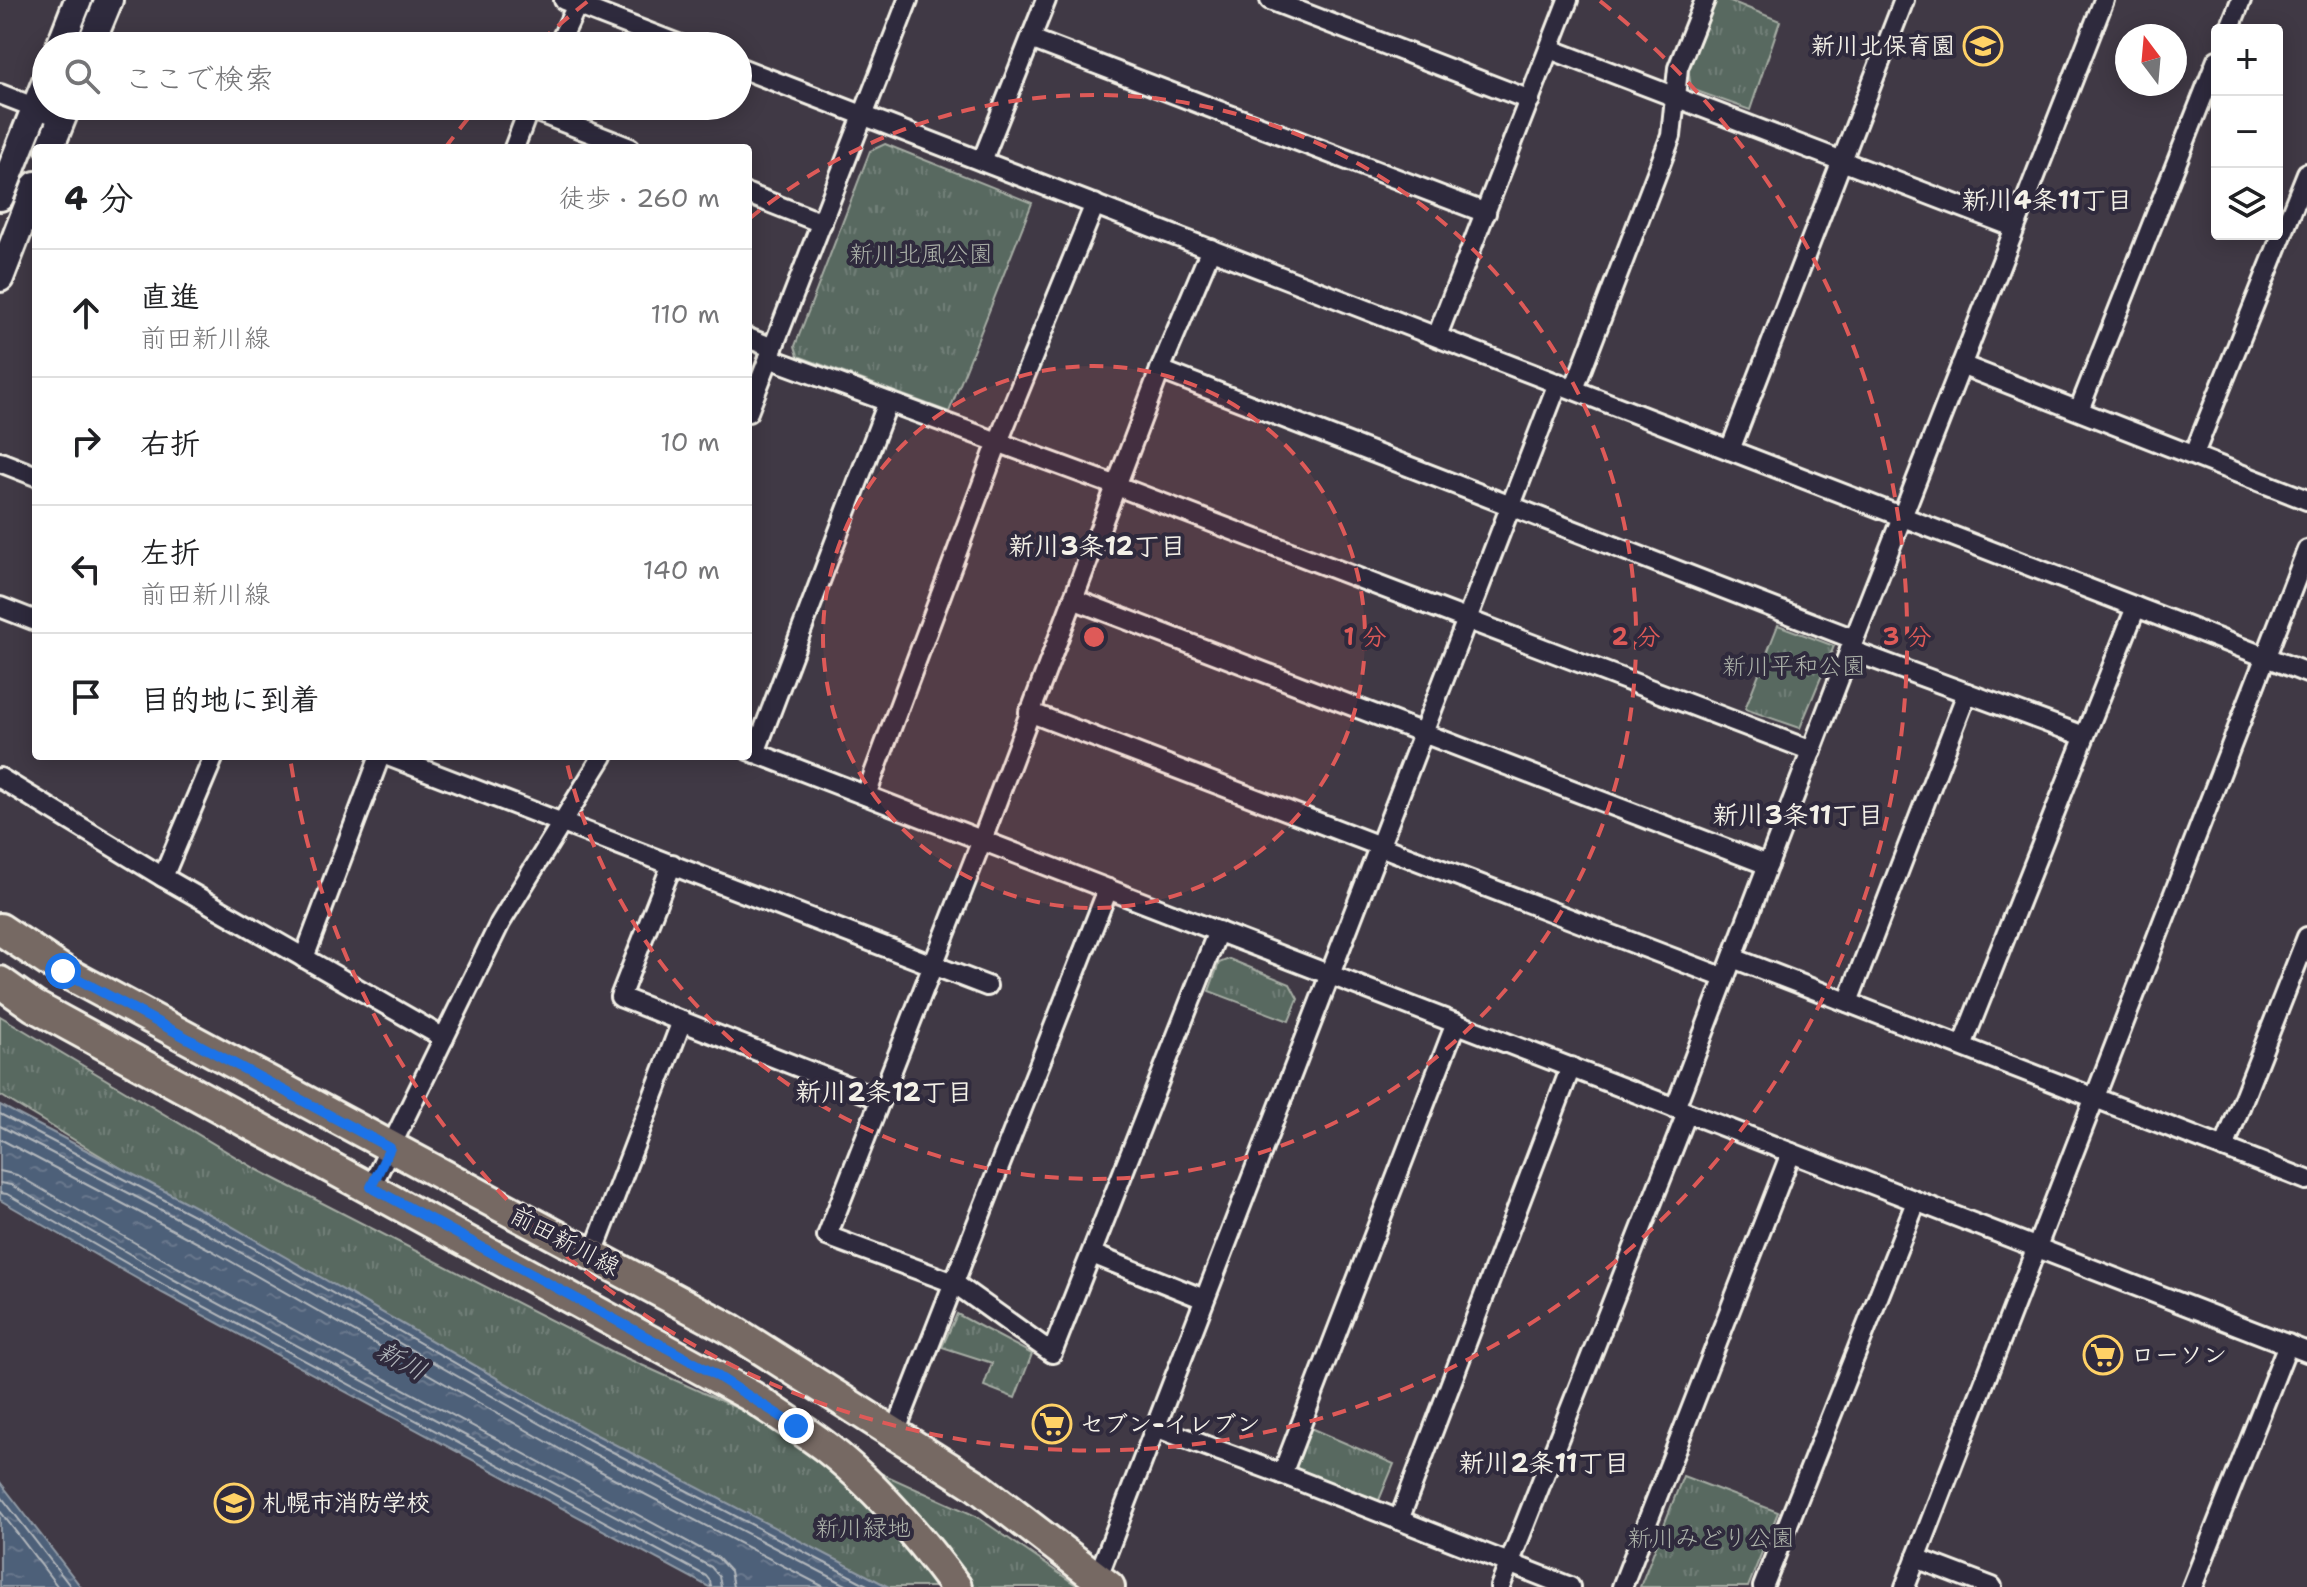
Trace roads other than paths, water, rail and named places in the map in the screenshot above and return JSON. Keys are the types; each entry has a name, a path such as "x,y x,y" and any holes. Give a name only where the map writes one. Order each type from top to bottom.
{"main road":[{"name":"前田新川線","path":"0,929 63,971 730,1329 977,1486 1103,1583"},
{"name":"前田新川線","path":"0,982 34,1006 751,1396 828,1449 895,1512 956,1587"}],"street":[{"path":"65,32 78,0"},
{"path":"96,32 109,0"},
{"path":"752,402 908,0"},
{"path":"982,161 1046,0"},
{"path":"1270,0 1530,100"},
{"path":"1437,336 1568,0"},
{"path":"1103,1583 1155,1427 1510,506 1566,386 1671,136 1678,68 1705,0"},
{"path":"1730,450 1904,0"},
{"path":"1500,1587 1681,1110 1725,978 1852,644 2104,0"},
{"path":"2231,24 2241,0"},
{"path":"562,32 570,2 647,32"},
{"path":"1031,39 1486,213"},
{"path":"1550,49 2014,227"},
{"path":"752,72 2307,673"},
{"path":"2079,410 2211,75"},
{"path":"0,94 32,107"},
{"path":"0,197 32,116"},
{"path":"52,144 61,120"},
{"path":"515,144 523,120"},
{"path":"560,120 620,144"},
{"path":"2194,454 2307,173"},
{"path":"0,278 32,195"},
{"path":"752,196 822,223"},
{"path":"866,795 998,442 1095,204"},
{"path":"1211,249 1160,370 982,840 827,1236 954,1283 1052,1353 1218,931"},
{"path":"752,341 771,353 888,402 1812,751"},
{"path":"1961,365 2307,500"},
{"path":"1160,370 1510,506 1967,693 2084,736"},
{"path":"888,402 752,751 2307,1352"},
{"path":"0,462 32,474"},
{"path":"1905,1587 2307,550"},
{"path":"1073,599 1768,865"},
{"path":"0,607 32,619"},
{"path":"1962,1046 2136,607"},
{"path":"1848,1002 1967,693"},
{"path":"1029,712 1725,978"},
{"path":"163,877 212,760"},
{"path":"304,958 378,760"},
{"path":"398,760 987,986"},
{"path":"371,1187 500,923 601,760"},
{"path":"0,778 163,877 444,1038"},
{"path":"672,864 620,997 880,1099"},
{"path":"895,1433 1108,889"},
{"path":"2224,1148 2307,937"},
{"path":"1733,958 2307,1180"},
{"path":"592,1256 682,1021"},
{"path":"1282,1474 1456,1023"},
{"path":"1399,1520 1571,1067"},
{"path":"1622,1587 1791,1153"},
{"path":"1763,1587 1916,1202"},
{"path":"1092,1254 1204,1299"},
{"path":"2192,1587 2288,1344"},
{"path":"1155,1427 1570,1587"},
{"path":"1916,1558 1992,1587"}],"water":[{"name":"新川","path":"0,1105 226,1223 591,1432 889,1587 709,1587 162,1293 0,1200"},
{"path":"0,1482 81,1587 0,1587"}],"place":[{"name":"新川北保育園","path":"1983,46"},
{"name":"ローソン","path":"2103,1355"},
{"name":"セブン-イレブン","path":"1052,1424"},
{"name":"札幌市消防学校","path":"234,1503"}],"district":[{"name":"新川4条11丁目","path":"2047,199"},
{"name":"新川3条12丁目","path":"1097,545"},
{"name":"新川3条11丁目","path":"1798,814"},
{"name":"新川2条12丁目","path":"884,1091"},
{"name":"新川2条11丁目","path":"1544,1462"}],"park label":[{"name":"新川北風公園","path":"921,254"},
{"name":"新川平和公園","path":"1794,666"},
{"name":"新川緑地","path":"863,1528"},
{"name":"新川みどり公園","path":"1711,1538"}]}
